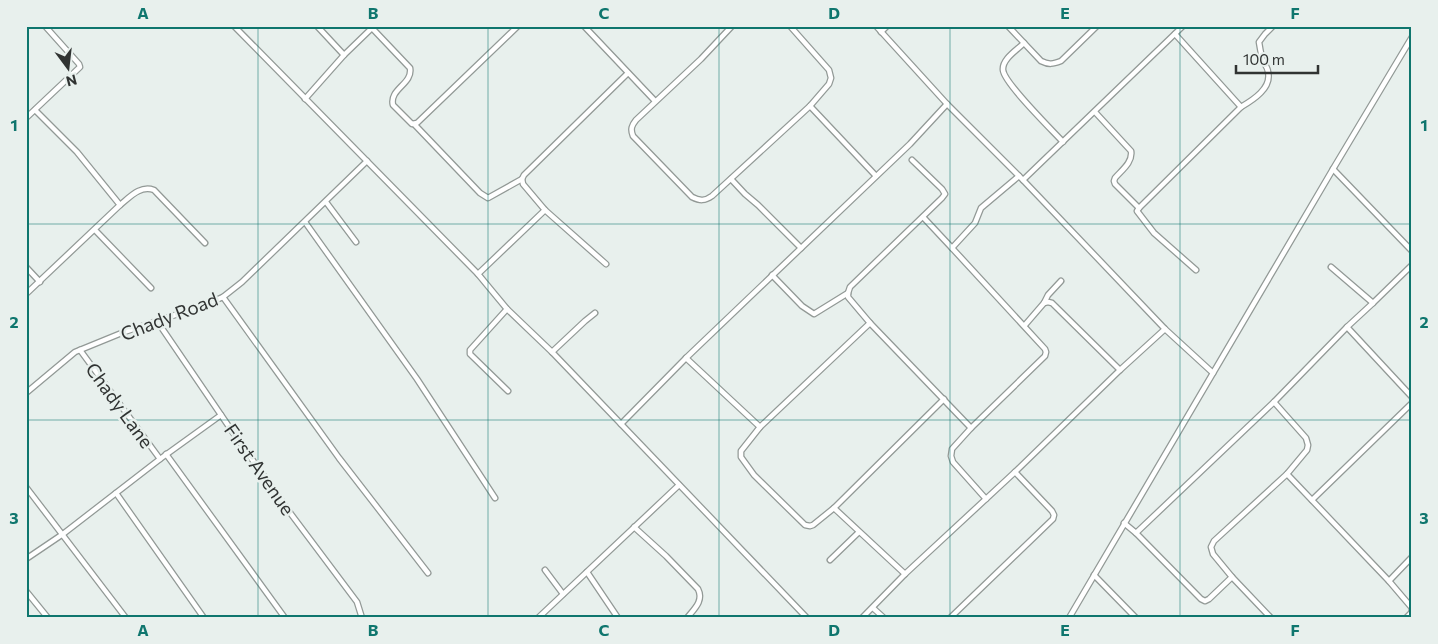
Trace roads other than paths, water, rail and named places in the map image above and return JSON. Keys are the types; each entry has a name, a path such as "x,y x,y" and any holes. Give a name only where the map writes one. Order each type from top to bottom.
{"street":[{"path":"26,118 80,68 79,64 45,26"},
{"path":"234,26 478,274 507,309 622,424 807,618"},
{"path":"317,26 344,55"},
{"path":"415,125 518,26"},
{"path":"584,26 655,101"},
{"path":"732,26 701,59 632,125 631,131 633,136 692,197 699,201 706,200 731,179 810,106 829,84 831,78 829,70 790,26"},
{"path":"876,26 947,104 1022,178 1165,329 1213,373"},
{"path":"881,32 887,26"},
{"path":"1008,26 1041,61 1047,64 1061,61 1097,26"},
{"path":"952,248 975,223 981,208 1022,178 1063,142 1184,26"},
{"path":"1196,270 1154,233 1137,211 1241,107 1253,100 1264,89 1268,78 1268,71 1264,64 1260,42 1272,26"},
{"path":"305,100 344,55 373,27 410,68 410,77 393,96 393,104 480,193 488,198 522,180 524,175 628,73"},
{"path":"1175,34 1241,107"},
{"path":"1069,618 1332,169 1412,37"},
{"path":"1024,43 1005,61 1003,69 1005,76 1028,106 1063,142"},
{"path":"622,424 686,358 910,144 947,104"},
{"path":"810,106 876,176"},
{"path":"35,110 77,152 120,205"},
{"path":"1095,112 1131,151 1131,159 1114,181 1139,208"},
{"path":"912,160 945,194 850,287 848,298 971,428"},
{"name":"Chady Road","path":"26,393 80,350 124,332 223,297 242,282 367,161"},
{"path":"1332,169 1412,251"},
{"path":"731,179 801,248"},
{"path":"522,180 523,184 545,210 606,264"},
{"path":"26,294 120,205 145,188 154,190 205,243"},
{"path":"326,202 356,242"},
{"path":"478,274 545,210"},
{"path":"922,217 1025,325 1046,352 1045,356 971,428 952,450 953,462 986,499"},
{"path":"305,222 417,379 495,498"},
{"path":"95,230 152,288"},
{"path":"1136,533 1274,402 1347,327 1412,265"},
{"path":"26,267 40,282"},
{"path":"1331,267 1373,303"},
{"path":"772,275 802,306 814,314 848,293"},
{"path":"1025,325 1061,281"},
{"path":"223,297 339,458 428,573"},
{"path":"1044,303 1052,303 1120,370"},
{"path":"507,309 470,350 470,354 508,391"},
{"path":"552,352 595,313"},
{"name":"First Avenue","path":"157,321 291,514 357,602 362,618"},
{"path":"870,323 760,427 741,454 741,457 754,475 805,525 813,525 834,508 944,399"},
{"path":"1347,327 1412,397"},
{"path":"862,618 905,574 1165,329"},
{"name":"Chady Lane","path":"80,350 160,459"},
{"path":"686,358 760,427"},
{"path":"1271,618 1232,577 1213,554 1211,547 1214,541 1286,474 1307,450 1306,438 1274,402"},
{"path":"1312,500 1412,403"},
{"path":"26,559 63,534 221,414"},
{"path":"166,454 285,618"},
{"path":"950,618 1053,519 1052,511 1015,472"},
{"path":"1286,474 1389,581 1412,609 1406,618"},
{"path":"538,618 679,485"},
{"path":"26,487 126,618"},
{"path":"116,493 204,618"},
{"path":"834,508 905,574"},
{"path":"1124,523 1201,599 1209,600 1232,577"},
{"path":"634,527 698,589 701,595 700,601 687,618"},
{"path":"830,560 859,532"},
{"path":"1389,581 1412,557"},
{"path":"545,570 563,594"},
{"path":"587,572 618,618"},
{"path":"1094,575 1136,618"},
{"path":"26,591 48,618"},
{"path":"873,608 884,618"}]}
